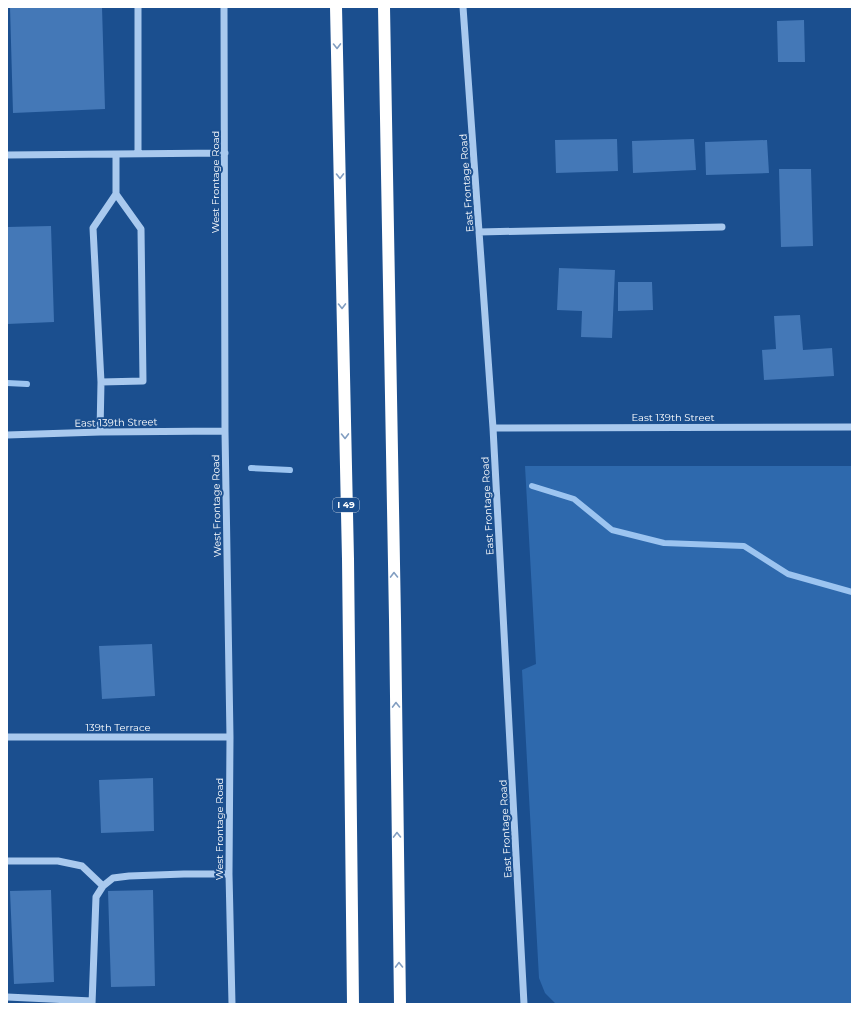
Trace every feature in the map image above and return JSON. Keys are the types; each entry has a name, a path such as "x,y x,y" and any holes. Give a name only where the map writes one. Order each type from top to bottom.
{"highway":[{"name":"I 49","path":"336,7 348,559 353,1004"},
{"path":"384,7 395,611 400,1004"}],"street":[{"path":"138,7 138,154"},
{"name":"West Frontage Road","path":"224,7 225,431 230,737 229,874 232,1004"},
{"name":"East Frontage Road","path":"463,7 493,428 524,1004"},
{"path":"7,155 225,153"},
{"path":"100,432 101,382 93,228 116,194 116,154"},
{"path":"101,382 143,381 141,229 116,194"},
{"path":"479,232 722,227"},
{"name":"East 139th Street","path":"493,428 852,427"},
{"name":"East 139th Street","path":"7,435 100,432 225,431"},
{"name":"139th Terrace","path":"7,737 230,737"},
{"path":"7,861 58,862 82,866 103,886"},
{"path":"7,996 92,1002 96,897 103,886 113,878 184,874 229,874"}],"shaded area":[{"path":"525,466 852,466 852,1004 556,1004 545,993 539,978 522,670 536,664"}],"building":[{"path":"10,7 102,7 105,109 13,113"},
{"path":"804,20 805,62 778,62 777,21"},
{"path":"617,139 618,171 556,173 555,140"},
{"path":"694,139 696,170 633,173 632,141"},
{"path":"767,140 769,173 706,175 705,142"},
{"path":"779,169 811,169 813,246 781,247"},
{"path":"51,226 54,322 7,324 7,227"},
{"path":"559,268 615,270 612,338 581,337 582,311 557,310"},
{"path":"618,282 652,282 653,310 618,311"},
{"path":"800,315 803,350 832,348 834,376 764,380 762,350 776,349 774,316"},
{"path":"152,644 155,696 102,699 99,646"},
{"path":"153,778 154,831 101,833 99,780"},
{"path":"51,890 54,982 14,984 10,891"},
{"path":"153,890 155,986 111,987 108,891"}],"waterway":[{"path":"7,383 27,384"},
{"path":"251,468 290,470"},
{"path":"532,486 574,499 612,530 664,543 744,546 788,574 852,592"}]}
